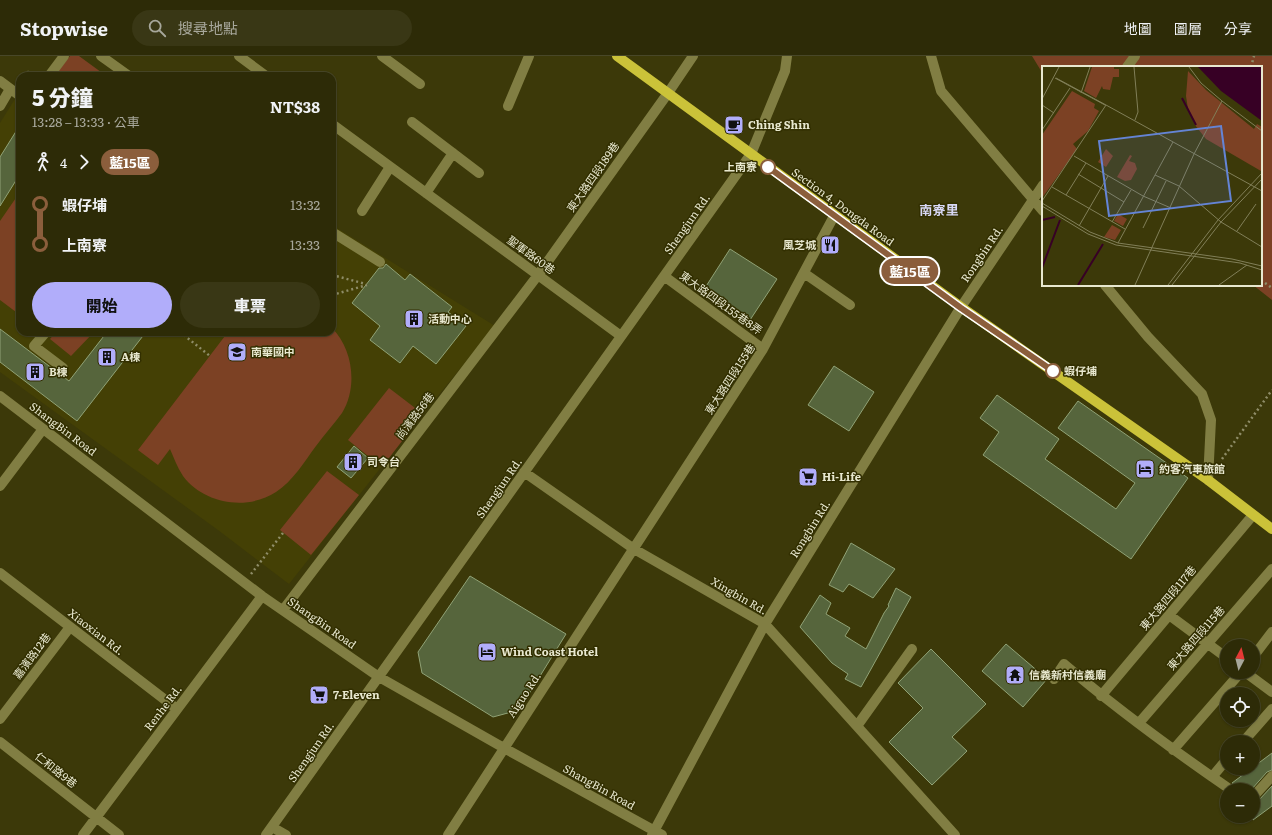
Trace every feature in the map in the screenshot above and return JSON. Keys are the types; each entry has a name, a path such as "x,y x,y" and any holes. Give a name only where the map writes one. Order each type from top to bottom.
{"main road":[{"name":"Section 4, Dongda Road","path":"617,56 961,308 1208,480 1272,529"}],"street":[{"path":"52,72 64,56"},
{"path":"101,56 123,72"},
{"path":"239,56 261,72"},
{"path":"382,56 420,84"},
{"path":"508,106 528,56"},
{"name":"東大路四段189巷","path":"538,275 668,93 692,56"},
{"name":"Shengjun Rd.","path":"269,831 751,154 785,71 787,56"},
{"path":"931,56 941,91 1042,210"},
{"path":"1128,66 1135,56"},
{"path":"0,81 16,93 0,106"},
{"path":"412,122 479,173"},
{"name":"聖軍路60巷","path":"336,127 621,336"},
{"path":"426,193 453,153"},
{"path":"362,211 390,167"},
{"name":"Rongbin Rd.","path":"656,834 765,624 961,308 1042,187"},
{"name":"東大路四段155巷","path":"634,549 763,349 834,216"},
{"path":"336,234 380,262"},
{"path":"804,273 850,304"},
{"name":"尚濱路56巷","path":"282,610 538,275"},
{"name":"東大路四段155巷8弄","path":"664,276 763,349"},
{"path":"1106,286 1148,337 1202,394 1211,420 1208,480"},
{"path":"43,336 34,346 64,368"},
{"name":"ShangBin Road","path":"0,396 262,596 379,677 656,834"},
{"path":"0,486 43,429"},
{"name":"Xingbin Rd.","path":"524,472 634,549 765,624 857,726 949,833"},
{"name":"東大路四段117巷","path":"1101,696 1253,515"},
{"name":"Aiguo Rd.","path":"448,835 634,549"},
{"name":"東大路四段115巷","path":"1139,723 1272,569"},
{"name":"Xiaoxian Rd.","path":"0,573 177,709"},
{"name":"Renhe Rd.","path":"83,835 262,596"},
{"path":"1169,614 1220,653"},
{"name":"嘉濱路12巷","path":"0,719 70,627"},
{"path":"1260,648 1272,632"},
{"path":"857,726 912,649"},
{"path":"1054,679 1064,664 1101,696 1139,723 1173,750 1222,783"},
{"path":"1173,750 1235,679"},
{"path":"1254,679 1272,692"},
{"path":"1249,735 1272,709"},
{"name":"仁和路9巷","path":"0,742 119,835"},
{"path":"1212,776 1220,767"},
{"path":"1260,789 1272,776"},
{"path":"269,831 286,835"}],"path":[{"path":"1251,66 1254,56"},
{"path":"336,276 366,284 336,294"},
{"path":"1262,281 1272,288"},
{"path":"185,336 210,356"},
{"path":"1222,460 1272,390"},
{"path":"244,582 283,533"}],"shaded area":[{"path":"70,56 79,56 101,72 57,72"},
{"path":"1032,56 1272,56 1272,300 1254,286 1262,286 1262,66 1042,66 1042,72"},
{"name":"南華國中","path":"16,97 16,336 336,336 336,227 495,326 423,414 289,584 218,530 0,372 0,123"},
{"path":"16,198 16,312 0,300 0,221"},
{"path":"336,333 345,346 349,357 351,380 347,403 342,413 298,471 282,488 265,498 239,503 226,502 214,498 202,493 192,486 183,476 170,449 158,465 138,450 225,336 336,336"},
{"path":"53,336 90,336 71,356 50,339"},
{"path":"389,388 423,414 382,467 348,440"},
{"path":"327,471 359,495 311,555 280,530"}],"building":[{"path":"16,131 16,180 0,206 0,157"},
{"path":"730,249 777,279 750,320 703,291"},
{"name":"活動中心","path":"386,264 405,280 410,274 452,307 448,312 466,326 436,364 413,346 400,363 370,340 380,326 352,303 379,268 383,268"},
{"path":"0,329 69,381 104,336 143,336 77,421 0,362"},
{"path":"834,366 874,392 849,431 808,405"},
{"name":"約客汽車旅館","path":"997,395 1059,439 1045,459 1116,509 1135,483 1058,428 1078,401 1188,478 1131,559 983,455 999,432 980,418"},
{"name":"司令台","path":"354,446 368,458 351,478 337,467"},
{"path":"851,543 895,569 873,598 849,584 843,592 829,585"},
{"path":"470,576 566,634 519,710 493,717 422,673 418,652"},
{"path":"896,588 911,597 861,687 845,679 848,674 832,663 800,627 820,595 831,603 826,614 850,628 845,636 866,649 889,606 888,605"},
{"name":"信義新村信義廟","path":"1006,644 1047,679 1023,707 982,671"},
{"path":"931,649 986,704 952,737 967,751 932,785 889,742 923,708 898,683"},
{"path":"1272,753 1272,770 1267,772 1257,783 1232,783 1243,775 1260,775 1260,762"},
{"path":"1272,786 1272,806 1260,815 1260,799"}],"bus line":[{"name":"藍15區","path":"768,167 961,308 1053,371"}],"place":[{"name":"Ching Shin","path":"734,125"},
{"name":"上南寮","path":"768,167"},
{"name":"風芝城","path":"830,245"},
{"name":"活動中心","path":"414,319"},
{"name":"南華國中","path":"237,352"},
{"name":"A棟","path":"107,357"},
{"name":"蝦仔埔","path":"1053,371"},
{"name":"B棟","path":"35,372"},
{"name":"司令台","path":"353,462"},
{"name":"約客汽車旅館","path":"1145,469"},
{"name":"Hi-Life","path":"808,477"},
{"name":"Wind Coast Hotel","path":"487,652"},
{"name":"信義新村信義廟","path":"1015,675"},
{"name":"7-Eleven","path":"319,695"}],"district":[{"name":"南寮里","path":"939,210"}]}
